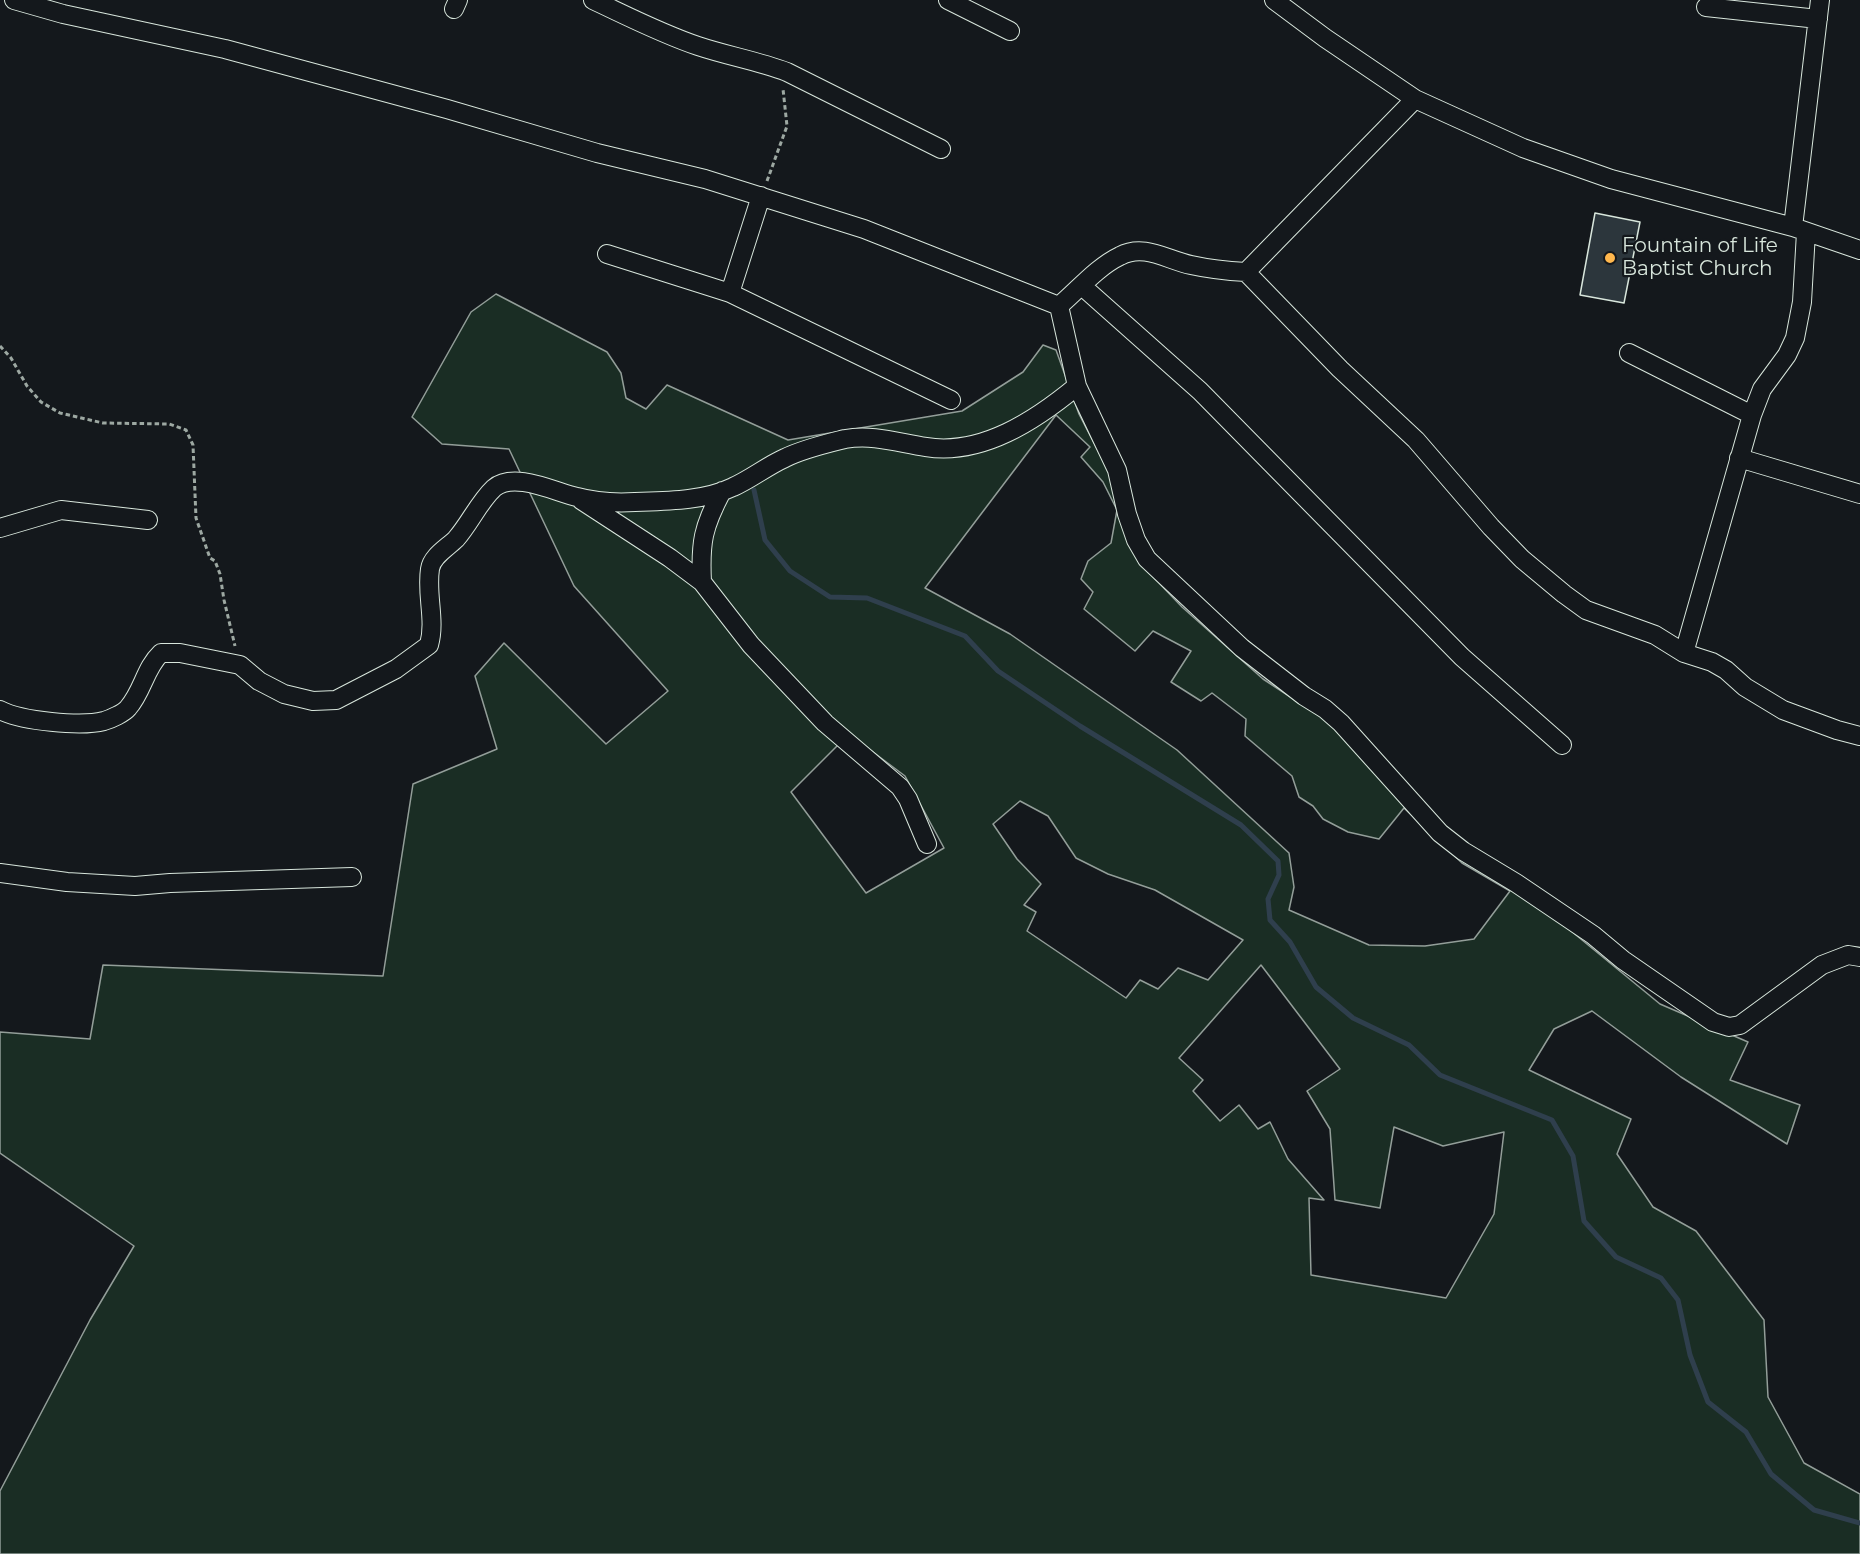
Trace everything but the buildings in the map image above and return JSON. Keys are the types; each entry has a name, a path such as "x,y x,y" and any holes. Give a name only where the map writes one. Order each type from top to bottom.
{"street":[{"path":"14,0 63,14 225,49 357,84 597,153 705,179 864,229 1059,306"},
{"path":"593,0 682,40 764,63 787,72 941,149"},
{"path":"948,0 1010,31"},
{"path":"1275,0 1325,38 1416,99 1523,148 1611,179 1800,230 1860,250"},
{"path":"1684,653 1752,415 1762,389 1786,355 1797,332 1802,302 1800,230 1820,0"},
{"path":"1706,7 1818,19"},
{"path":"1246,272 1416,99"},
{"path":"730,293 761,196"},
{"path":"1059,306 1119,256 1129,253 1156,253 1187,264 1215,270 1246,272 1340,369 1416,440 1491,528 1543,578 1586,610 1655,635 1684,653 1712,662 1726,670 1745,687 1783,710 1860,736"},
{"path":"607,254 730,293 951,400"},
{"path":"1082,286 1200,391 1462,657 1562,745"},
{"path":"1059,306 1077,386 1118,470 1133,531 1147,559 1242,648 1341,723 1440,833 1463,851 1516,883 1593,935 1623,960 1713,1022 1729,1027 1740,1025 1748,1020 1822,966 1848,955 1860,957"},
{"path":"1629,353 1752,415"},
{"path":"577,498 632,502 713,495 733,487 785,458 848,439 874,438 928,448 951,448 978,443 1024,425 1046,412 1077,386"},
{"path":"1739,458 1860,494"},
{"path":"0,710 34,720 65,723 105,721 127,709 141,689 153,661 161,653 180,653 240,665 259,681 284,694 313,701 336,700 396,669 429,645 433,631 429,584 430,566 439,554 455,540 496,487 511,482 548,487 577,498 670,558 702,582 751,645 825,723 900,787 908,799 927,844"},
{"path":"702,582 700,553 703,535 708,517 722,491"},
{"path":"0,528 61,510 148,520"},
{"path":"0,873 67,882 135,886 352,877"}],"path":[{"path":"761,196 787,126 783,84 787,72"},
{"path":"0,346 11,358 27,386 41,402 60,413 103,423 169,424 186,430 193,446 196,518 210,558 215,561 220,574 240,665"}],"green space":[{"path":"496,294 607,352 621,373 626,398 646,409 667,385 788,440 962,411 1023,372 1043,345 1056,350 1079,414 1111,476 1138,561 1182,607 1263,679 1335,726 1399,796 1526,894 1660,1004 1748,1042 1730,1080 1800,1105 1787,1144 1681,1077 1592,1011 1554,1029 1529,1070 1631,1119 1617,1154 1653,1207 1696,1231 1764,1320 1768,1397 1804,1463 1860,1494 1860,1554 0,1554 0,1491 90,1320 134,1246 0,1153 0,1032 90,1039 103,965 383,976 413,784 497,749 475,676 504,643 606,744 668,691 574,586 509,449 442,444 412,417 471,312","holes":["1056,415 1090,447 1081,457 1103,482 1117,510 1111,543 1088,561 1081,579 1093,592 1084,609 1135,651 1153,631 1191,651 1171,682 1201,701 1212,693 1246,719 1245,736 1292,776 1299,797 1313,806 1323,819 1348,832 1379,839 1404,808 1462,863 1510,891 1474,939 1425,946 1369,945 1289,910 1294,887 1289,853 1177,750 1010,634 925,588","849,734 905,776 944,848 866,893 791,792","1020,801 1048,816 1076,858 1108,874 1155,890 1243,940 1208,980 1178,968 1158,989 1140,980 1126,998 1027,931 1036,912 1024,905 1041,884 1017,859 993,824","1261,965 1340,1069 1307,1091 1330,1129 1335,1200 1380,1208 1394,1127 1443,1146 1504,1132 1494,1214 1446,1298 1311,1275 1309,1198 1324,1200 1288,1159 1270,1122 1258,1129 1239,1105 1220,1121 1193,1091 1203,1080 1179,1058"]}],"waterway":[{"path":"754,490 765,540 790,571 830,597 867,598 965,636 998,671 1080,726 1241,825 1278,861 1279,875 1268,899 1270,920 1290,942 1316,987 1353,1018 1409,1045 1440,1075 1552,1120 1573,1156 1584,1221 1616,1257 1661,1278 1678,1300 1690,1355 1708,1402 1746,1432 1771,1474 1814,1510 1860,1523"}],"place":[{"name":"Fountain of Life Baptist Church","path":"1610,258"}]}
